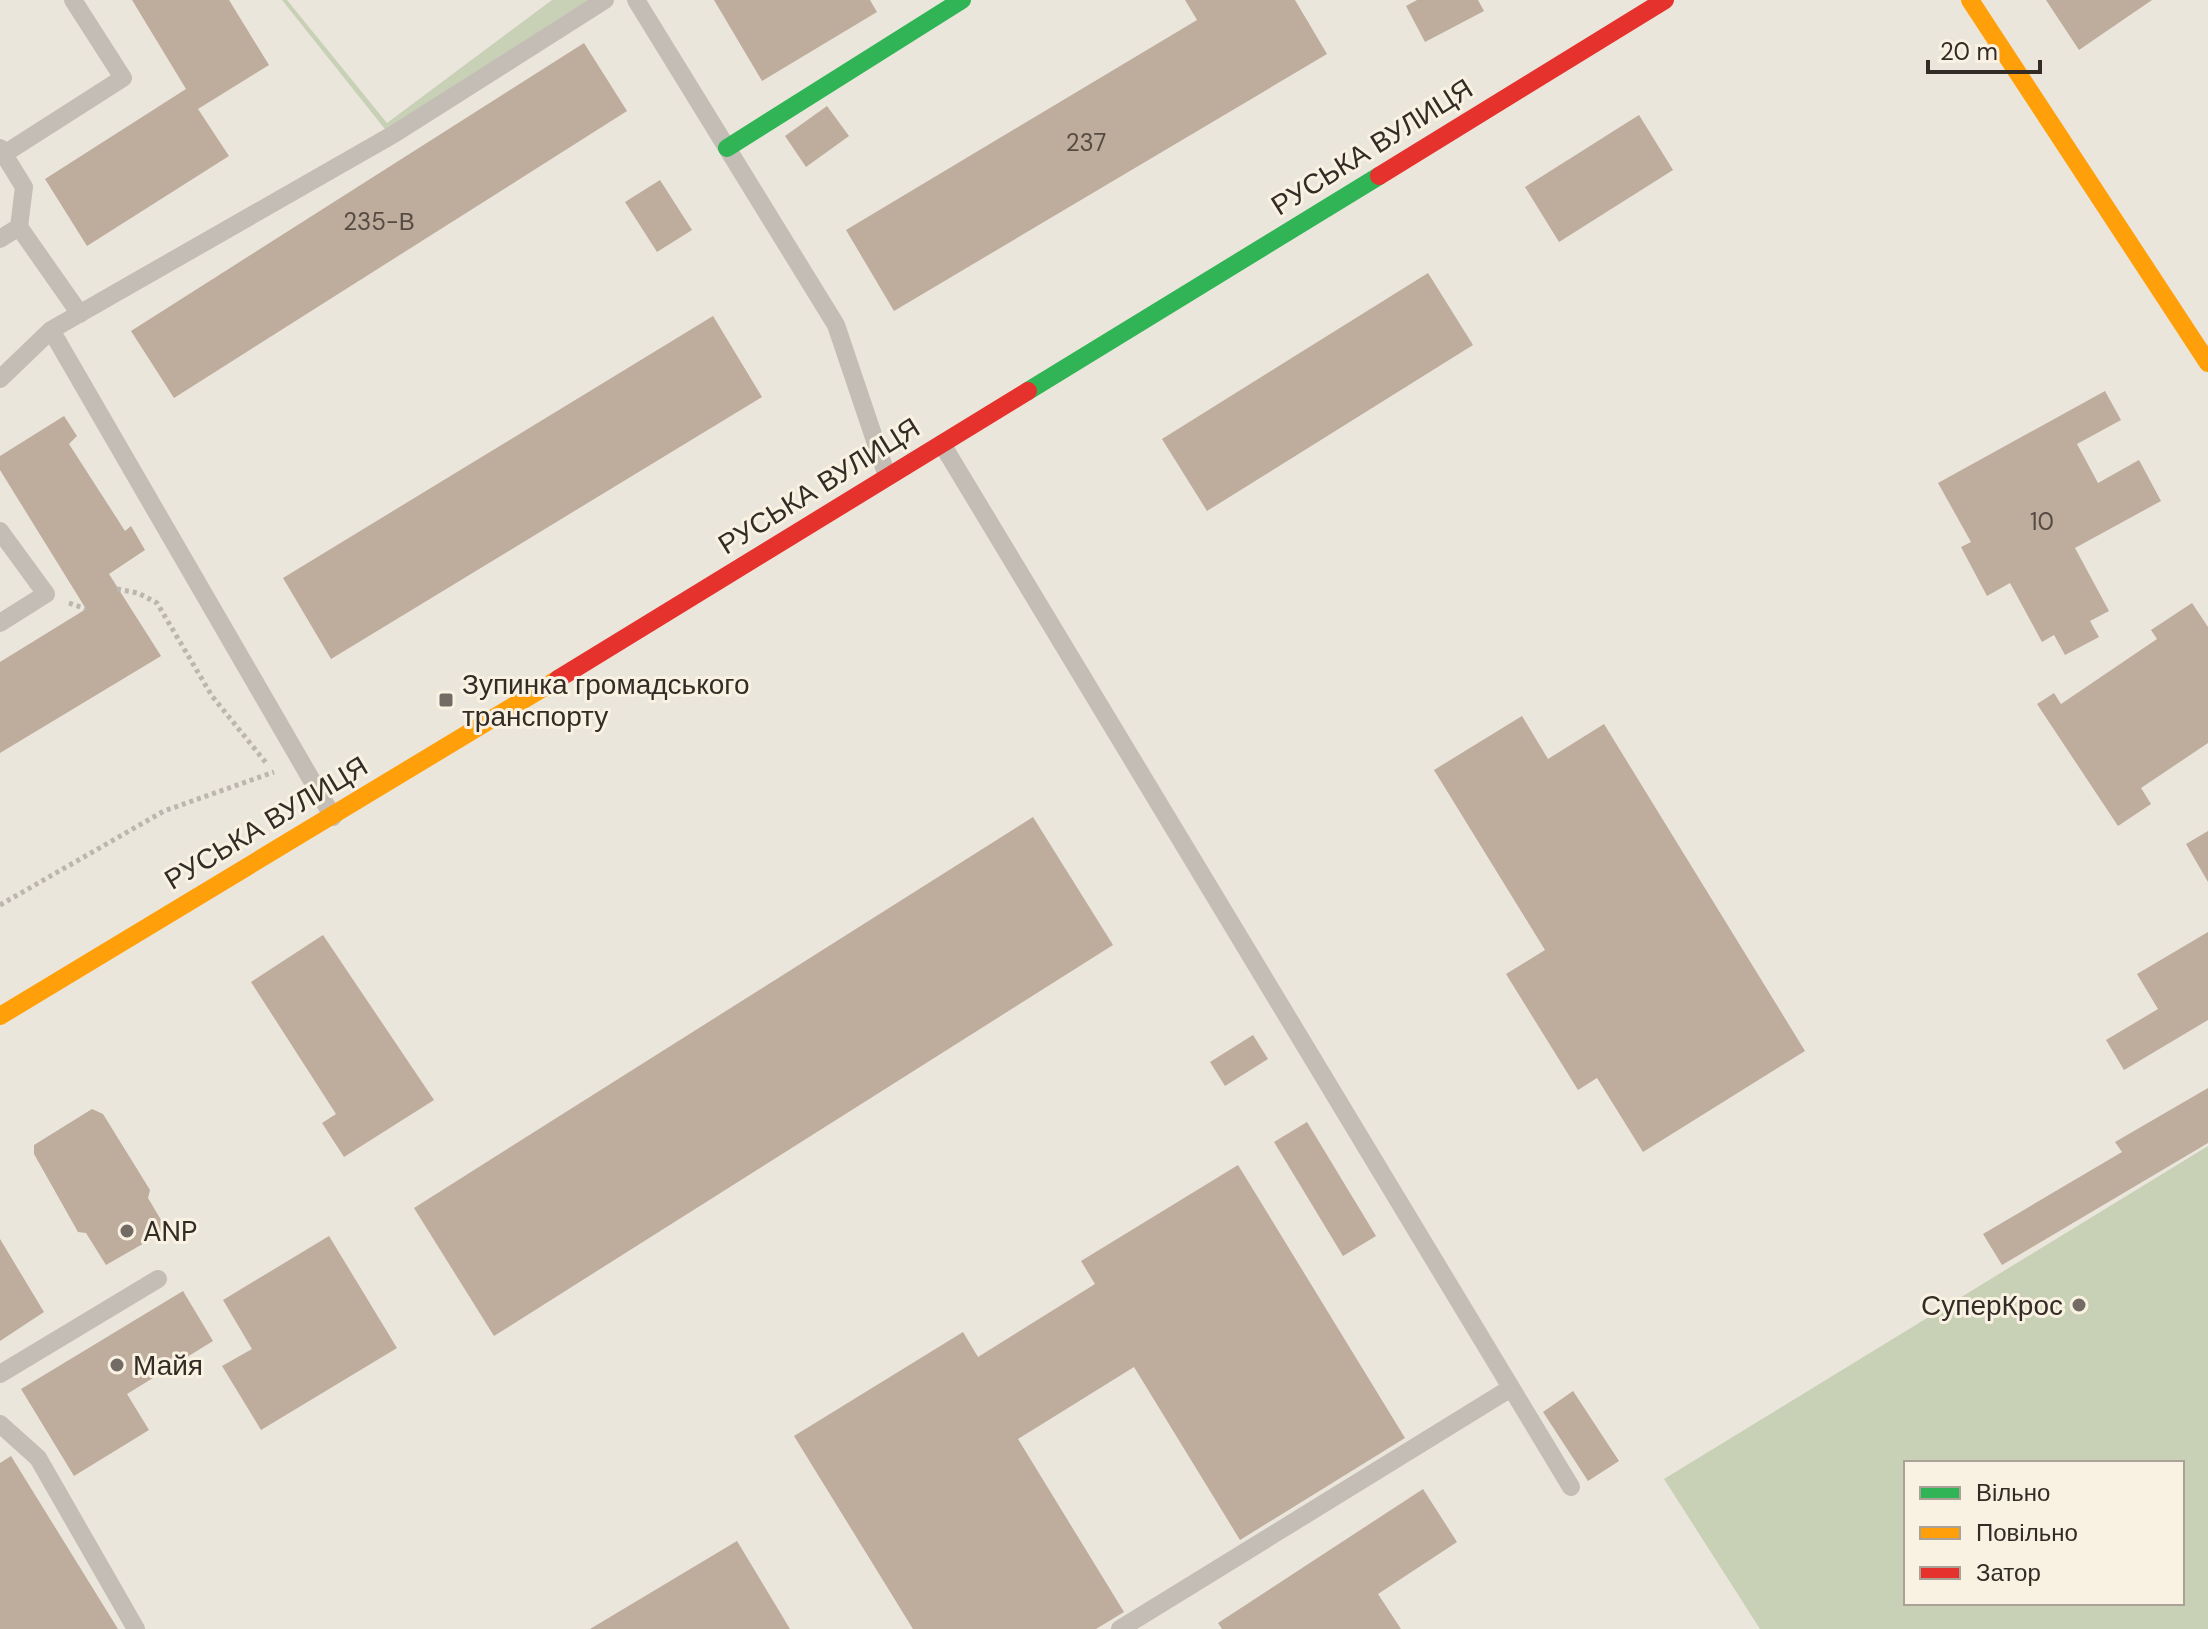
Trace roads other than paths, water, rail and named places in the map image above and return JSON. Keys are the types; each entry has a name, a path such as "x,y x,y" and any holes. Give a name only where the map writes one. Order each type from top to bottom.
{"main road":[{"path":"727,148 962,0"},
{"name":"РУСЬКА ВУЛИЦЯ","path":"0,1016 333,817 1665,0"},
{"path":"1970,0 2208,363"}],"lane":[{"path":"73,0 123,78 2,151 24,187 19,227 80,314"},
{"path":"0,379 51,330 394,134 605,0"},
{"path":"636,0 836,325 887,478"},
{"path":"0,239 19,227"},
{"path":"51,330 333,817"},
{"path":"942,444 1571,1487"},
{"path":"0,531 46,594 0,623"},
{"path":"0,1374 158,1279"},
{"path":"1120,1629 1511,1388"},
{"path":"0,1424 38,1458 136,1629"}],"place":[{"name":"Зупинка громадського транспорту","path":"446,700"},
{"name":"ANP","path":"127,1231"},
{"name":"СуперКрос","path":"2079,1305"},
{"name":"Майя","path":"117,1365"}]}
